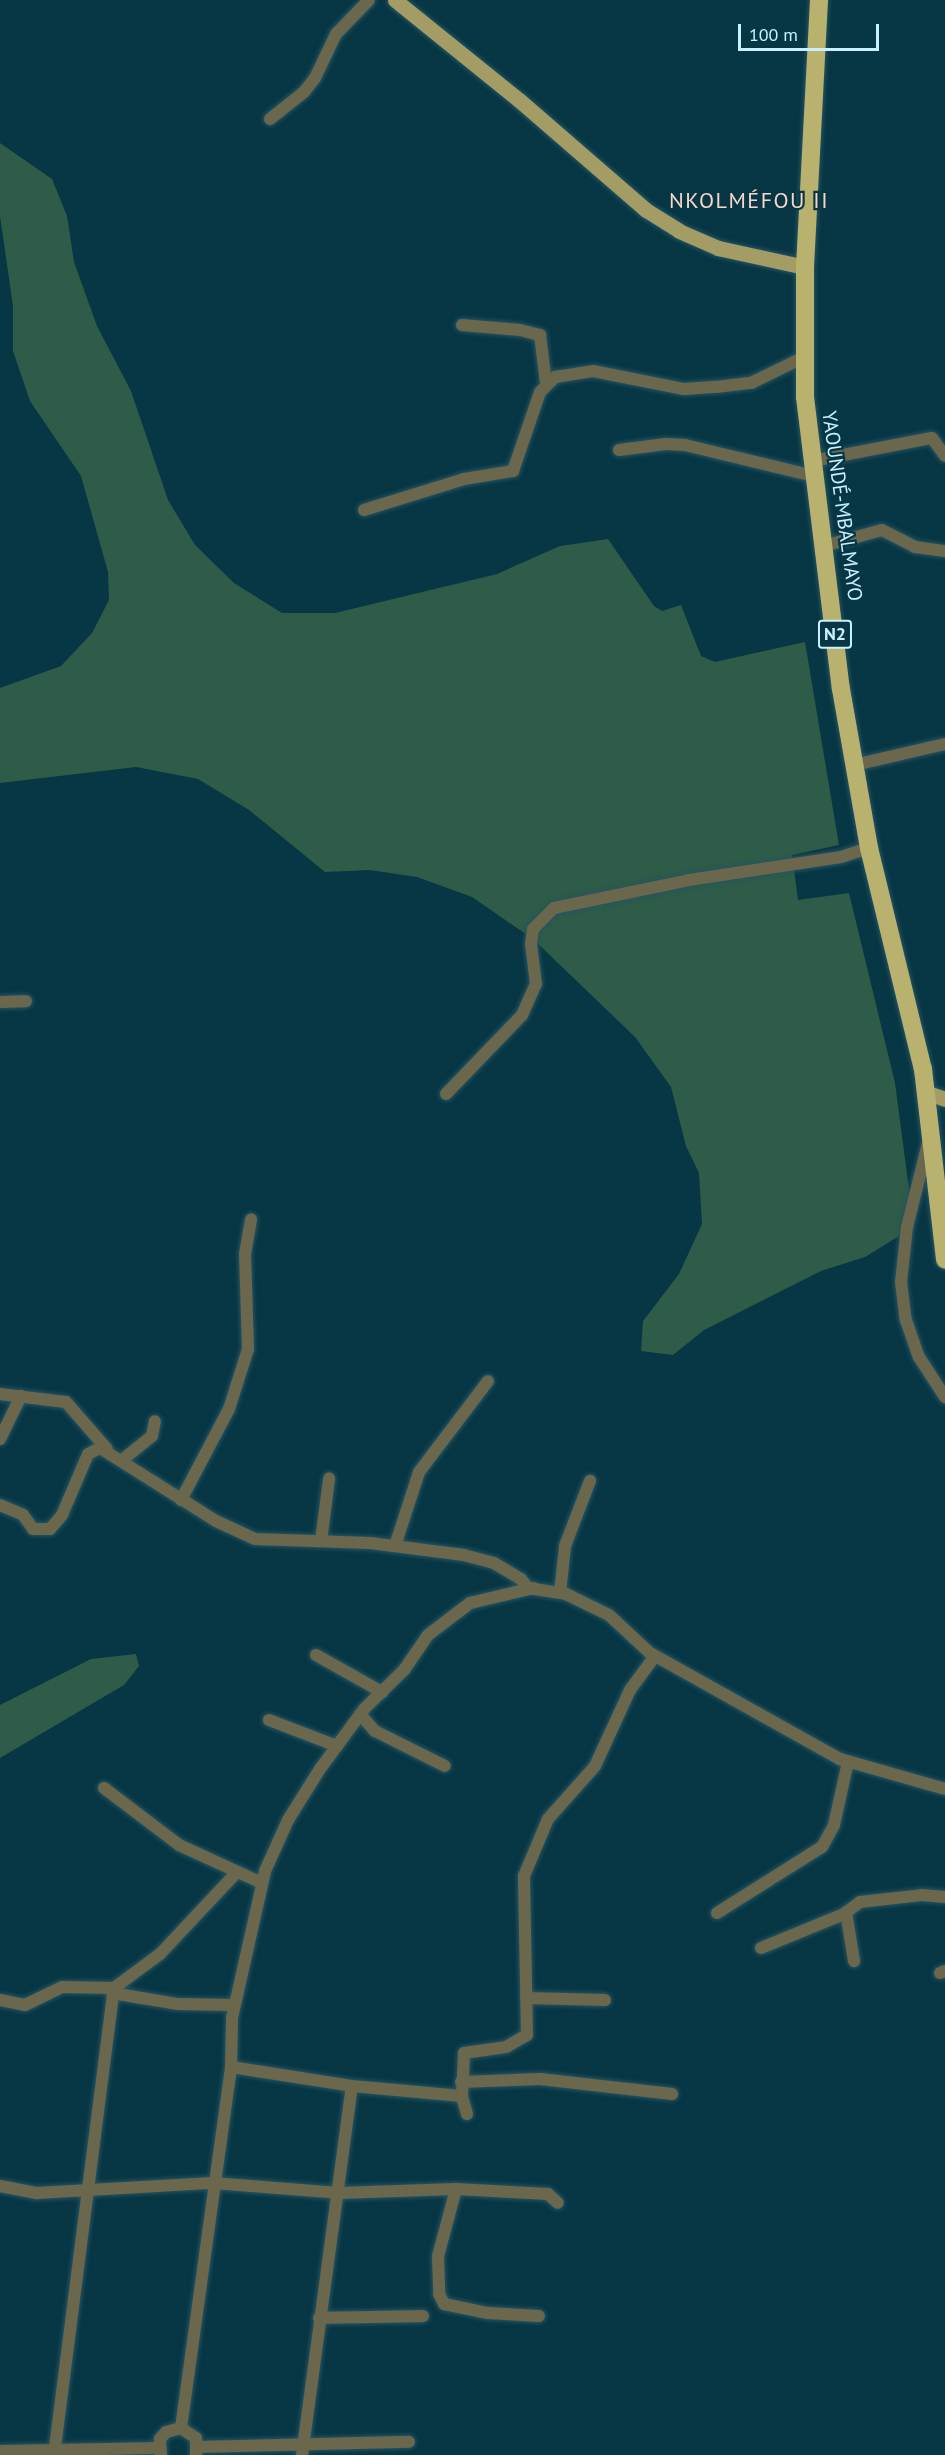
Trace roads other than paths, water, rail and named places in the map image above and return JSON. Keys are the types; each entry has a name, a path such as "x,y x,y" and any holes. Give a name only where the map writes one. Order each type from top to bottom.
{"highway":[{"name":"YAOUNDÉ-MBALMAYO","path":"819,0 804,357 813,468 854,765 869,848 919,1046 945,1260"}],"main road":[{"path":"395,0 519,99 646,210 679,231 718,248 806,267"},
{"path":"925,1092 945,1099"}],"street":[{"path":"270,120 304,92 315,78 336,34 369,0"},
{"path":"364,510 464,479 513,471 546,383 540,335 520,330 462,325"},
{"path":"546,383 555,377 593,371 684,388 716,387 751,383 804,357"},
{"path":"619,450 666,444 813,468 932,438 945,456"},
{"path":"824,546 882,530 915,547 945,551"},
{"path":"854,765 945,744"},
{"path":"446,1094 522,1015 536,984 531,944 533,929 554,908 688,880 841,857 869,848"},
{"path":"0,1002 26,1001"},
{"path":"929,1139 907,1227 901,1282 906,1320 919,1357 945,1397"},
{"path":"180,1500 229,1409 246,1356 245,1254 251,1220"},
{"path":"394,1546 419,1472 488,1381"},
{"path":"0,1394 66,1402 107,1449 122,1461 180,1500 255,1539 394,1546 464,1555 494,1563 533,1588 560,1593 609,1615 655,1656 848,1762 945,1789"},
{"path":"0,1439 21,1396"},
{"path":"122,1461 152,1436 155,1421"},
{"path":"0,1505 23,1515 33,1529 50,1529 62,1515 88,1454 100,1448 107,1449"},
{"path":"321,1541 329,1479"},
{"path":"560,1593 565,1545 590,1481"},
{"path":"181,2428 213,2183 231,2067 234,2005 262,1883 288,1820 360,1714 404,1670 428,1635 470,1603 533,1588"},
{"path":"316,1655 382,1692"},
{"path":"467,2114 462,2096 464,2053 506,2047 527,2035 524,1876 548,1819 595,1766 630,1690 655,1656"},
{"path":"360,1714 375,1731 445,1766"},
{"path":"269,1720 337,1746"},
{"path":"717,1913 822,1847 834,1825 848,1762"},
{"path":"104,1788 179,1845 262,1883"},
{"path":"55,2453 86,2190 113,1990 159,1954 236,1873"},
{"path":"761,1948 846,1912 860,1902 922,1895 945,1897"},
{"path":"846,1912 855,1961"},
{"path":"0,2000 25,2005 62,1987 113,1990 178,2004 234,2005"},
{"path":"526,1998 605,2000"},
{"path":"231,2067 352,2086 462,2096"},
{"path":"462,2082 540,2079 672,2094"},
{"path":"303,2450 352,2086"},
{"path":"0,2186 26,2192 213,2183 339,2193 456,2189 548,2194 558,2204"},
{"path":"456,2189 438,2256 439,2294 444,2304 488,2313 539,2316"},
{"path":"319,2318 423,2316"},
{"path":"0,2451 55,2453 160,2451 166,2432 181,2428 190,2432 197,2451 303,2450 409,2442"}],"district":[{"name":"NKOLMÉFOU II","path":"749,201"}]}
